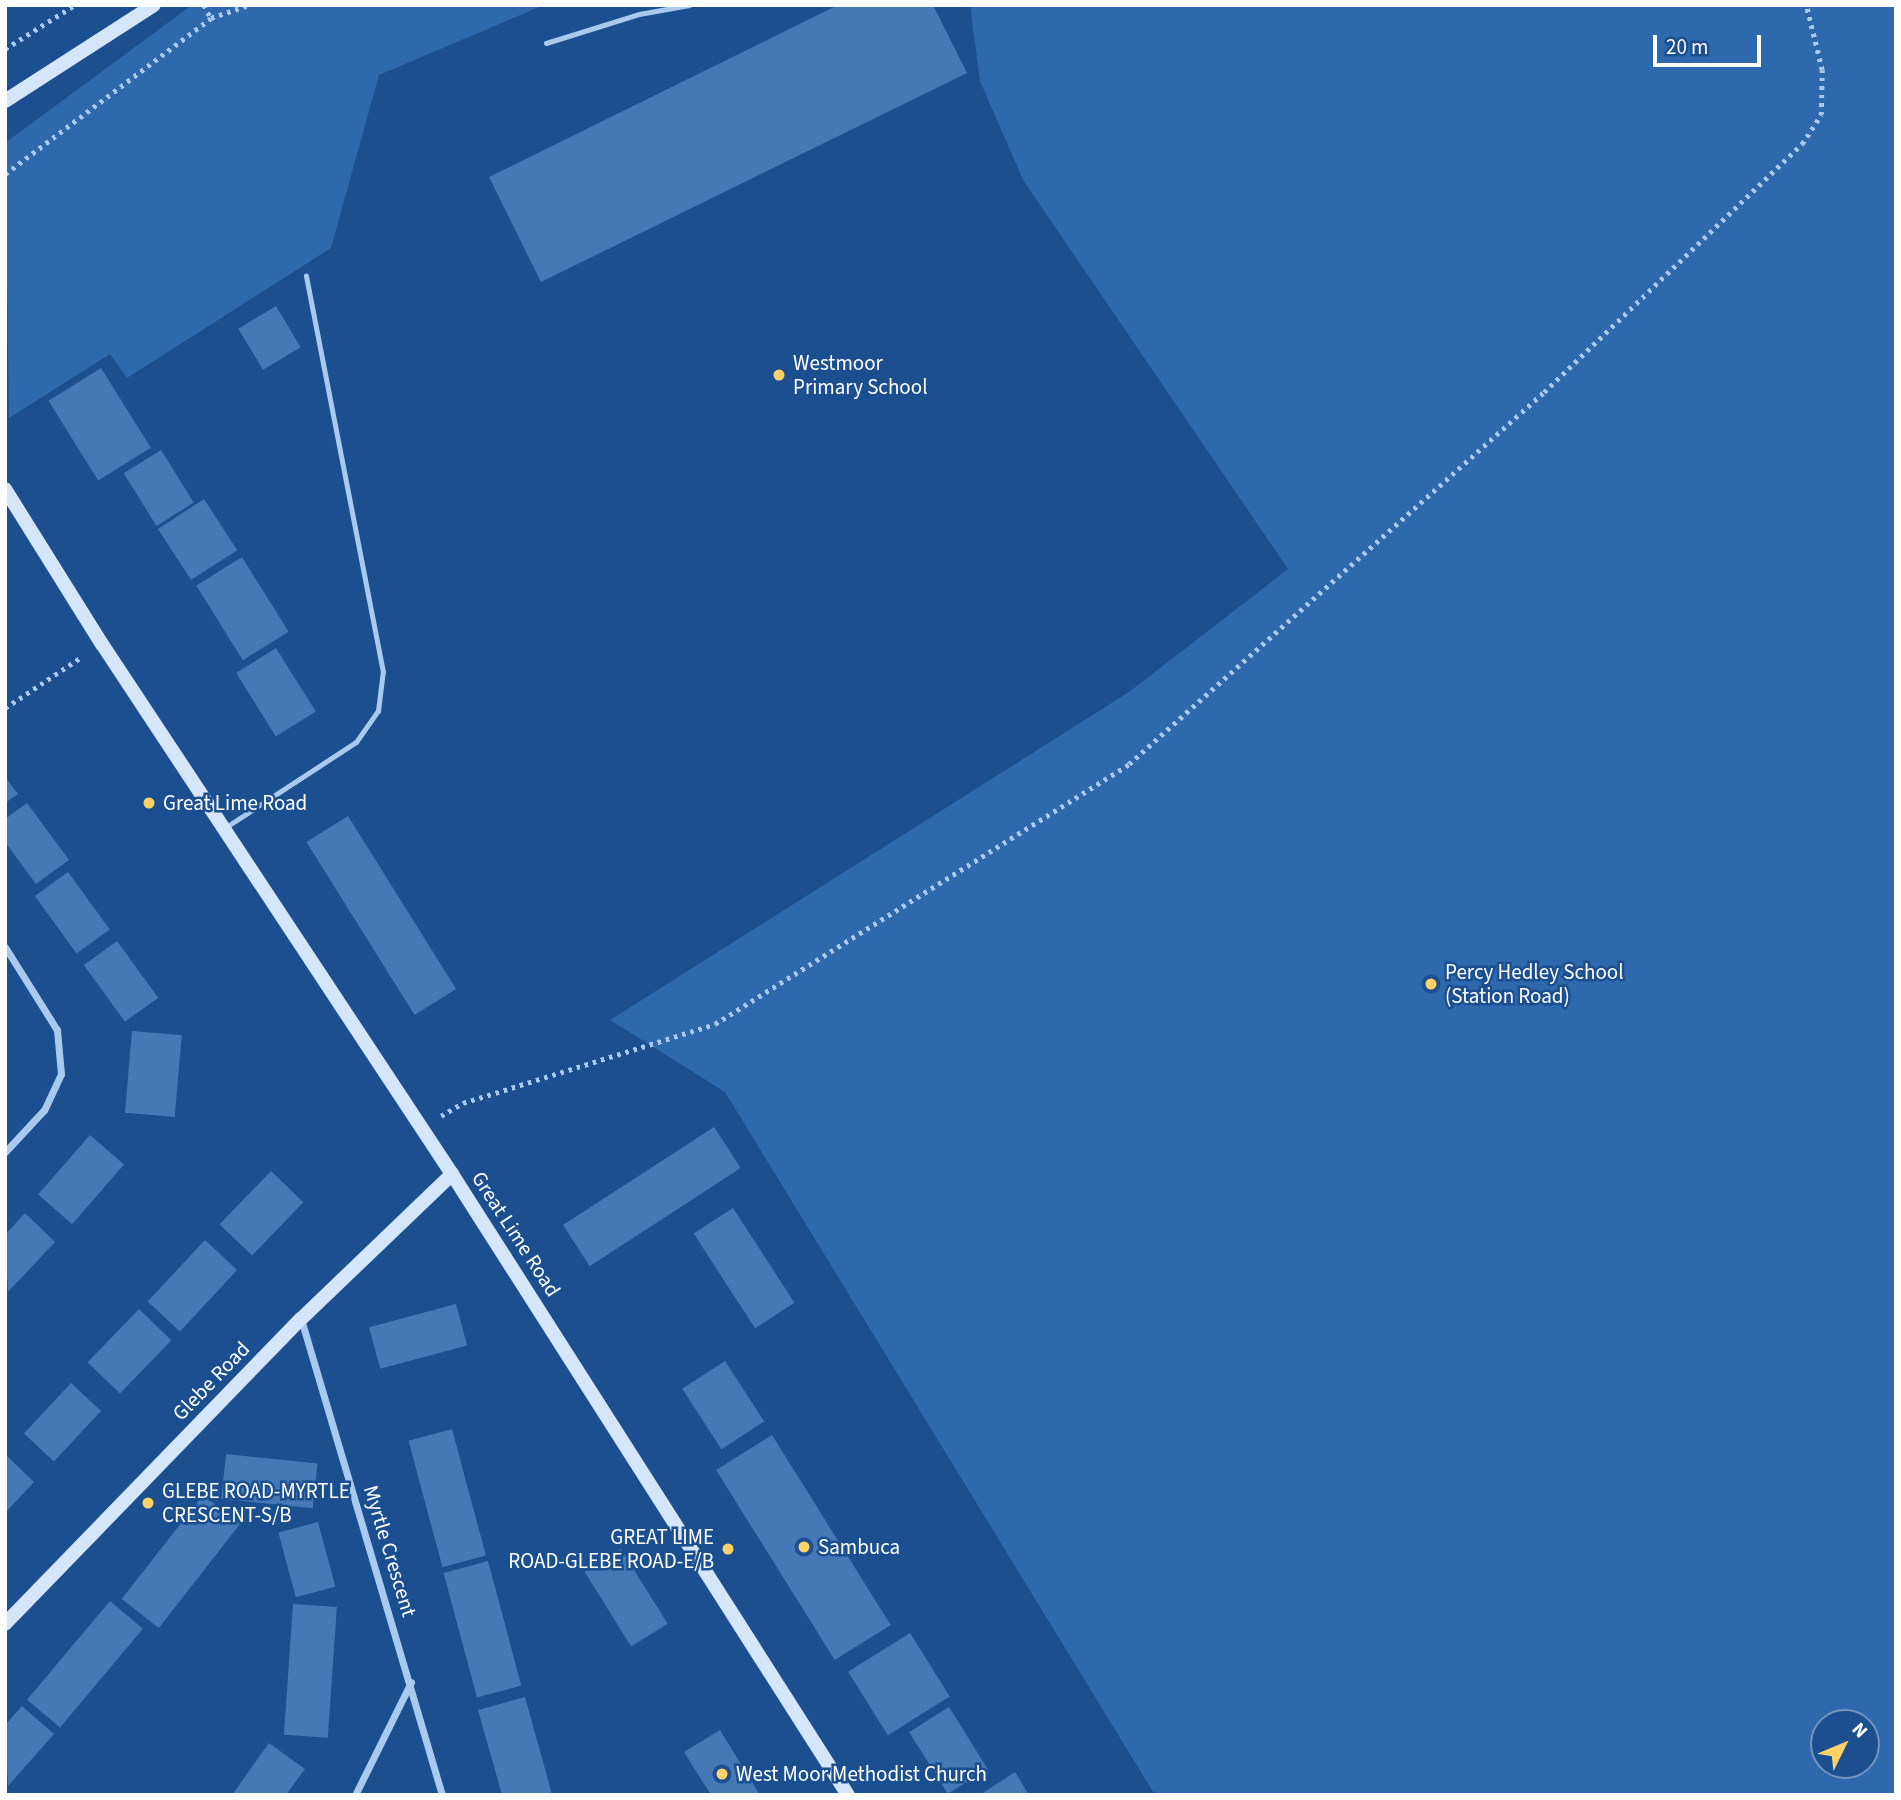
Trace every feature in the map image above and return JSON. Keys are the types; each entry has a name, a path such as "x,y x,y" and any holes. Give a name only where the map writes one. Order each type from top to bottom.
{"main road":[{"path":"5,101 154,5"},
{"name":"Great Lime Road","path":"5,489 102,643 452,1174 848,1795"},
{"name":"Glebe Road","path":"5,1624 301,1318 452,1174"}],"street":[{"path":"5,947 57,1030 61,1074 44,1110 5,1152"},
{"name":"Myrtle Crescent","path":"301,1318 411,1682 442,1795"},
{"path":"355,1795 411,1682"}],"lane":[{"path":"546,43 639,14 689,5"},
{"path":"224,828 356,742 379,711 383,671 306,275"}],"path":[{"path":"5,49 75,5"},
{"path":"204,5 211,18"},
{"path":"5,174 211,18 248,5"},
{"path":"463,1103 715,1024 1129,764 1544,392 1802,144 1821,115 1822,70 1806,5"},
{"path":"5,708 102,643"}],"shaded area":[{"path":"192,5 544,5 379,75 331,248 127,378 110,354 9,418 5,143"},
{"name":"Percy Hedley School (Station Road)","path":"970,5 1896,5 1896,1795 1155,1795 725,1092 610,1020 1129,692 1288,569 1023,180 980,81"}],"building":[{"path":"838,5 933,5 967,73 541,282 489,177"},
{"path":"276,306 301,347 263,370 238,329"},
{"path":"101,368 151,448 98,481 48,401"},
{"path":"161,450 194,503 157,526 124,473"},
{"path":"204,499 237,550 191,580 158,529"},
{"path":"242,557 289,632 243,660 196,586"},
{"path":"276,648 316,712 276,737 236,673"},
{"path":"5,777 18,794 5,803"},
{"path":"27,803 69,860 36,884 5,842 5,819"},
{"path":"348,816 456,989 415,1015 306,842"},
{"path":"68,872 110,929 77,954 35,896"},
{"path":"117,941 158,998 125,1022 84,965"},
{"path":"132,1031 182,1035 175,1117 125,1113"},
{"path":"714,1127 741,1168 590,1266 563,1225"},
{"path":"90,1135 124,1165 72,1224 38,1195"},
{"path":"271,1171 303,1202 252,1255 220,1224"},
{"path":"733,1208 795,1303 755,1328 694,1234"},
{"path":"25,1213 55,1242 8,1292 5,1235"},
{"path":"205,1240 237,1270 180,1331 148,1301"},
{"path":"456,1304 467,1346 380,1369 369,1327"},
{"path":"139,1309 171,1340 120,1393 88,1362"},
{"path":"725,1361 764,1421 721,1449 682,1389"},
{"path":"71,1383 101,1411 54,1461 24,1433"},
{"path":"452,1429 486,1556 442,1567 409,1441"},
{"name":"Sambuca","path":"772,1435 891,1625 835,1660 716,1470"},
{"path":"5,1454 34,1482 5,1513"},
{"path":"226,1454 317,1464 313,1508 221,1499"},
{"path":"203,1495 240,1524 159,1628 122,1599"},
{"path":"318,1522 335,1587 296,1597 278,1533"},
{"path":"621,1549 668,1624 631,1646 585,1572"},
{"path":"488,1561 521,1686 477,1698 444,1573"},
{"path":"110,1601 143,1629 60,1727 27,1700"},
{"path":"293,1604 337,1607 328,1738 284,1735"},
{"path":"910,1633 950,1697 888,1735 848,1672"},
{"path":"525,1697 552,1795 502,1795 478,1710"},
{"path":"22,1706 54,1734 8,1786 5,1725"},
{"path":"949,1707 988,1769 948,1794 909,1732"},
{"name":"West Moor Methodist Church","path":"720,1730 760,1795 711,1795 684,1752"},
{"path":"269,1743 305,1769 286,1795 232,1795"},
{"path":"1015,1772 1029,1795 980,1795"}],"place":[{"name":"Westmoor Primary School","path":"779,375"},
{"name":"Great Lime Road","path":"149,803"},
{"name":"Percy Hedley School (Station Road)","path":"1431,984"},
{"name":"GLEBE ROAD-MYRTLE CRESCENT-S/B","path":"148,1503"},
{"name":"Sambuca","path":"804,1547"},
{"name":"GREAT LIME ROAD-GLEBE ROAD-E/B","path":"728,1549"},
{"name":"West Moor Methodist Church","path":"722,1774"}]}
